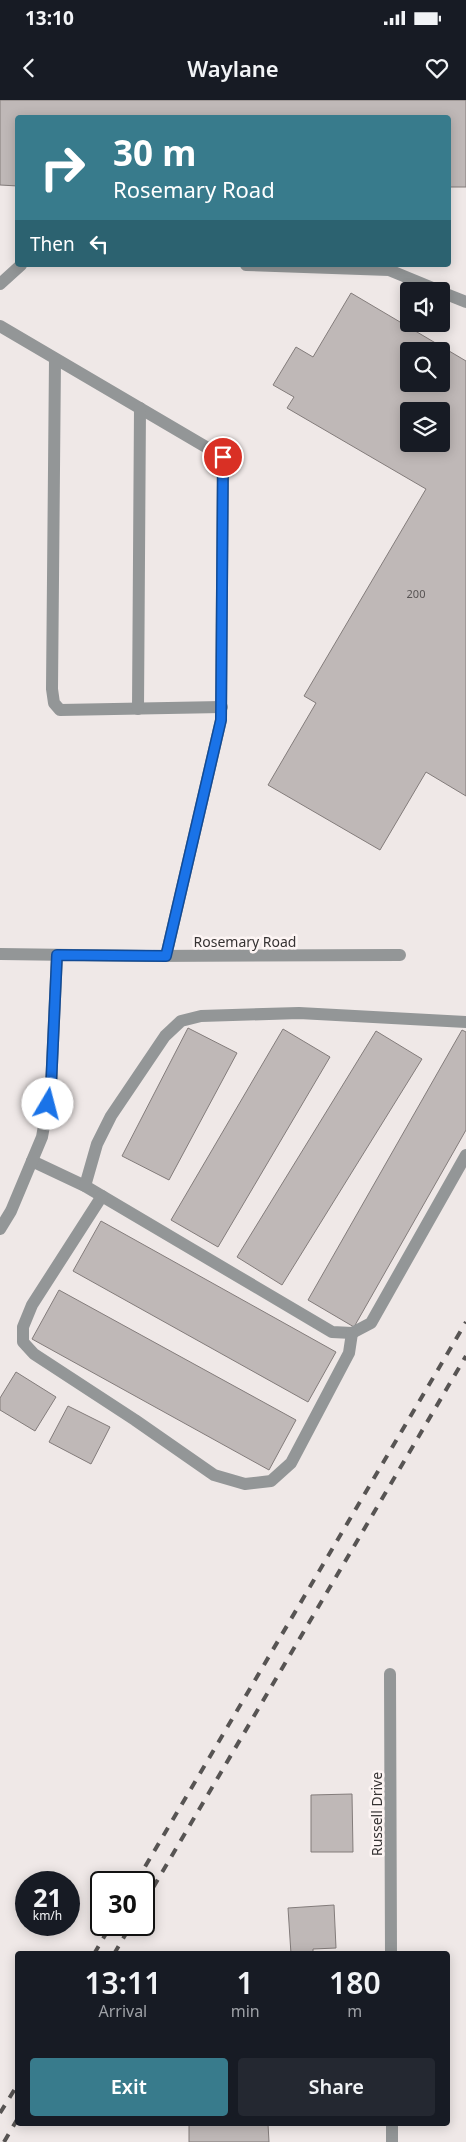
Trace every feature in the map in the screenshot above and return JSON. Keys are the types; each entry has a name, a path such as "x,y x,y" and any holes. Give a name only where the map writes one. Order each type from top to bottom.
{"street":[{"path":"0,284 20,267"},
{"path":"303,267 389,270 417,282"},
{"path":"450,296 466,302"},
{"path":"0,326 223,457 221,720 166,956"},
{"path":"55,359 52,689 54,703 60,710 222,707"},
{"path":"138,709 140,408"},
{"name":"Rosemary Road","path":"0,954 166,956 400,955"},
{"path":"0,1229 11,1211 42,1137 51,1087 57,955"},
{"path":"85,1186 97,1144 111,1116 165,1036 181,1021 201,1016 299,1013 466,1022"},
{"path":"32,1160 85,1186 332,1332 352,1333 370,1323 466,1154"},
{"path":"102,1196 32,1305 23,1327 23,1342 34,1354 135,1420 214,1475 245,1484 272,1481 291,1463 349,1354 352,1333"},
{"name":"Russell Drive","path":"390,1674 391,1951"},
{"path":"392,2126 392,2142"}],"building":[{"path":"0,100 466,100 466,187 451,187 451,115 15,115 15,186 0,185"},
{"path":"351,293 400,322 400,332 417,332 434,342 400,342 400,392 450,392 450,352 466,361 466,796 426,772 380,850 268,785 316,703 304,696 426,489 287,408 294,397 273,385 296,347 313,357"},
{"path":"188,1028 237,1053 169,1180 122,1156"},
{"path":"283,1029 330,1057 218,1247 171,1220"},
{"path":"462,1030 466,1032 466,1130 354,1327 308,1300"},
{"path":"376,1031 422,1059 282,1285 237,1257"},
{"path":"101,1221 336,1352 308,1402 73,1271"},
{"path":"59,1290 296,1420 269,1470 32,1339"},
{"path":"16,1372 56,1397 35,1431 0,1410 0,1398"},
{"path":"68,1406 110,1427 91,1464 49,1442"},
{"path":"352,1794 353,1852 311,1852 311,1795"},
{"path":"334,1905 336,1948 291,1951 288,1908"},
{"path":"189,2126 268,2126 269,2142 189,2142"}],"railway":[{"path":"142,1871 466,1322"},
{"path":"155,1884 466,1356"},
{"path":"96,1951 105,1936"},
{"path":"116,1951 125,1936"},
{"path":"0,2113 15,2089"},
{"path":"4,2142 15,2123"}],"route":[{"path":"48,1104 51,1087 57,955 166,956 221,720 223,457"}]}
